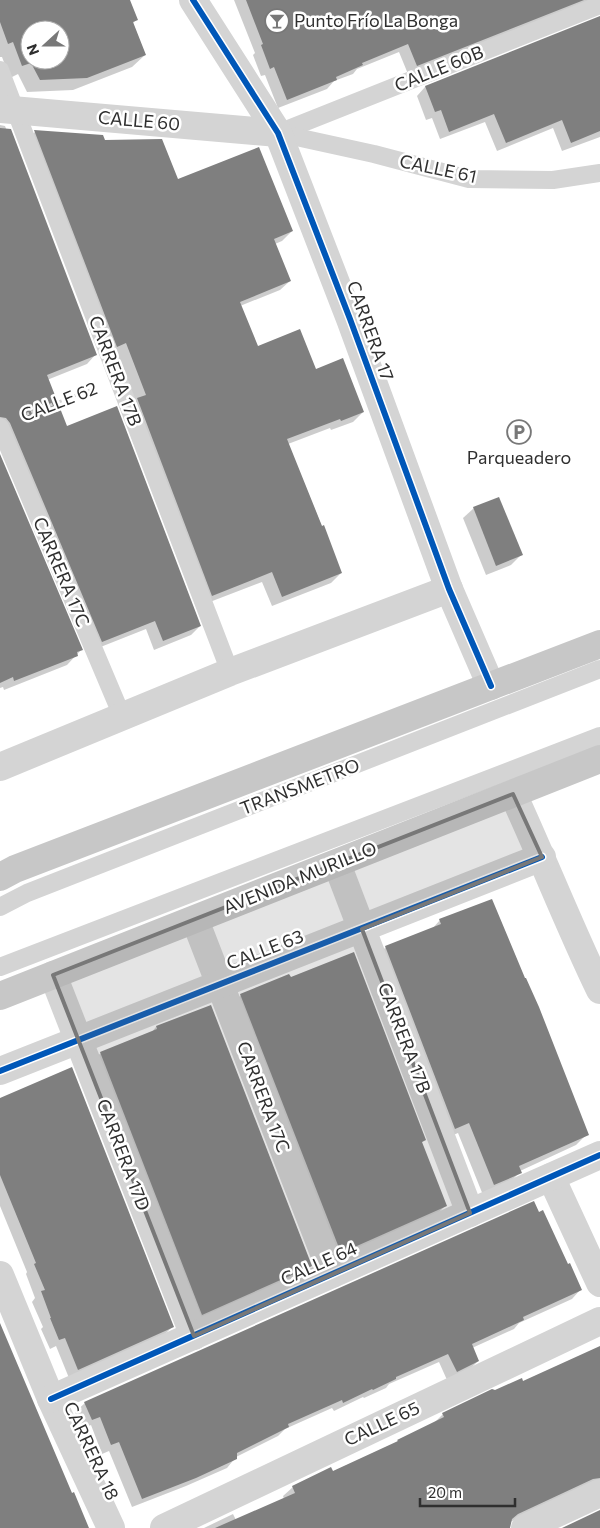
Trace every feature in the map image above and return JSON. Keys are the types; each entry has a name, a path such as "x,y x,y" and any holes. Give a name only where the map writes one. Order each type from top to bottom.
{"main road":[{"path":"0,877 15,869 600,644"},
{"name":"AVENIDA MURILLO","path":"0,996 600,759"}],"street":[{"name":"CARRERA 17","path":"193,0 278,133 350,319 449,589 490,686"},
{"name":"CALLE 60","path":"8,110 278,133"},
{"path":"0,767 230,672 449,589"},
{"path":"513,794 600,990"},
{"name":"CALLE 63","path":"0,1071 542,857"},
{"name":"CARRERA 17B","path":"337,864 470,1213"},
{"name":"CARRERA 17C","path":"194,920 332,1274"},
{"name":"CARRERA 17D","path":"53,975 194,1336"},
{"name":"CALLE 64","path":"51,1400 600,1155"},
{"path":"551,1177 600,1283"},
{"name":"CARRERA 18","path":"0,1275 51,1400 111,1528"},
{"name":"CALLE 65","path":"164,1528 600,1321"},
{"path":"525,1528 600,1493"}],"lane":[{"name":"CALLE 60B","path":"278,133 600,5"},
{"name":"CARRERA 17B","path":"0,70 8,110 118,379 230,672"},
{"name":"CALLE 61","path":"278,133 374,154 469,179 553,180 600,173"},
{"name":"CARRERA 17C","path":"0,427 122,716"},
{"name":"TRANSMETRO","path":"0,907 27,893 600,669"},
{"path":"0,967 600,736"}],"highlighted area":[{"path":"513,794 542,857 362,929 470,1213 194,1336 53,975"}],"building":[{"path":"0,0 130,0 138,20 133,22 146,55 87,78 40,80 35,70 70,70 70,20 20,20 20,61 13,42 8,44 0,22"},
{"path":"246,0 584,0 417,66 408,44 362,63 363,65 336,77 337,80 287,100 274,67 270,69 261,45 263,44"},
{"path":"600,16 600,131 571,143 562,120 506,143 494,114 449,132 441,110 435,112 425,86"},
{"path":"0,128 11,129 97,355 47,375 67,426 117,406 201,626 163,641 155,621 102,642 10,423 6,418 0,417"},
{"path":"34,130 103,135 105,140 162,139 178,179 259,147 293,231 274,239 291,281 240,302 258,346 300,329 316,369 343,358 364,412 287,439 322,526 324,525 342,573 282,597 272,572 212,596 137,398 146,395 126,343 117,347"},
{"path":"0,454 83,650 77,652 78,656 14,681 13,677 0,683"},
{"path":"499,497 523,555 496,566 473,507"},
{"path":"492,899 539,1007 589,1135 519,1166 522,1173 494,1185 469,1123 455,1129 385,946 441,924 439,919"},
{"path":"354,952 426,1140 422,1142 447,1206 341,1253 240,994 289,974 291,977"},
{"path":"211,1005 312,1266 202,1315 100,1052 157,1029 156,1026"},
{"path":"72,1067 174,1327 78,1370 65,1338 59,1340 50,1318 41,1291 45,1290 34,1264 36,1263 0,1175 0,1098"},
{"path":"534,1201 539,1212 543,1210 582,1290 523,1317 524,1320 472,1344 479,1361 457,1372 448,1354 396,1377 396,1379 373,1390 343,1403 342,1400 288,1424 289,1427 237,1453 237,1459 196,1478 142,1499 119,1442 111,1445 100,1417 92,1420 84,1402"},
{"path":"0,1323 72,1493 74,1492 89,1528 0,1528"},
{"path":"600,1346 600,1478 593,1479 518,1514 512,1519 510,1528 215,1528 295,1493 292,1486 331,1467 333,1471 398,1441 444,1417 442,1413 492,1389 495,1390 522,1378 523,1381"},
{"path":"600,1510 600,1528 562,1528"}],"cycle path":[{"path":"193,0 278,133 350,319 449,589 491,686"},
{"path":"0,1071 542,857"},
{"path":"51,1399 600,1155"}],"place":[{"name":"Punto Frío La Bonga","path":"277,21"},
{"name":"Parqueadero","path":"519,432"}]}
